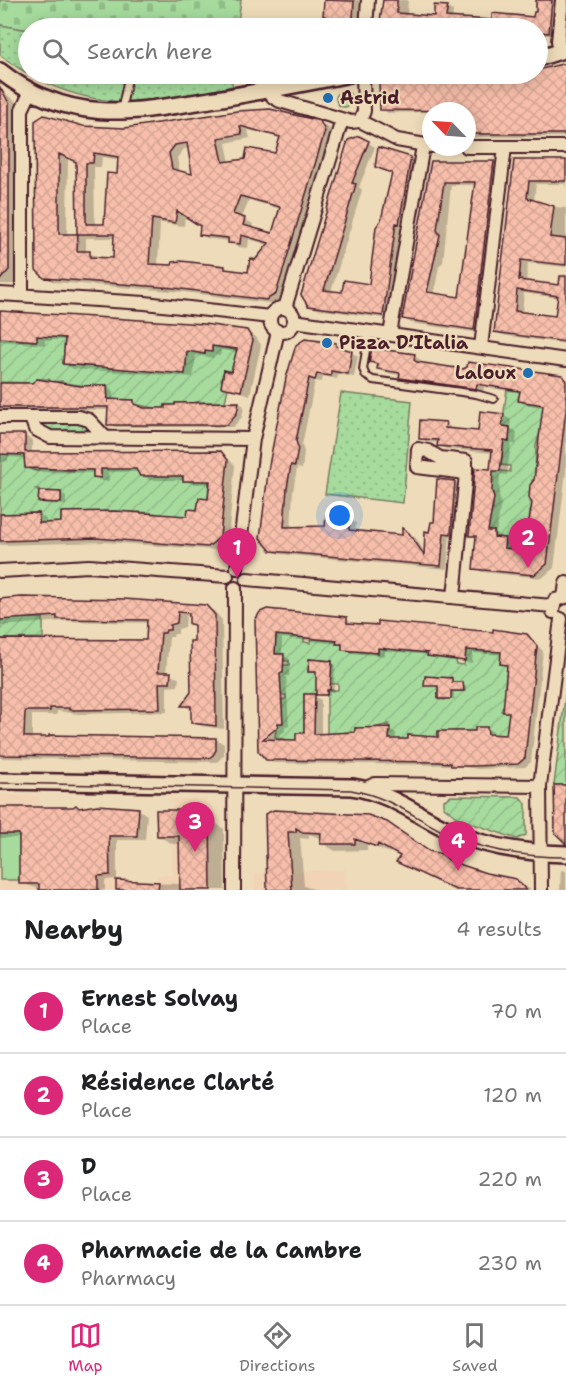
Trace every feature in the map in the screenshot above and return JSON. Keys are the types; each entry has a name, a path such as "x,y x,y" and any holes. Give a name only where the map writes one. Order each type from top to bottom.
{"street":[{"path":"367,18 368,0"},
{"path":"548,55 563,50 558,41 562,0"},
{"path":"0,71 18,83"},
{"path":"20,84 31,91 68,106 121,113 301,84"},
{"path":"360,121 364,111 363,84"},
{"path":"271,90 273,97 280,101 342,120 360,121 384,134 422,145"},
{"path":"22,295 22,110 31,91"},
{"path":"285,308 342,120"},
{"path":"476,147 566,147"},
{"path":"481,347 505,147"},
{"path":"390,334 425,156"},
{"path":"0,294 145,303 270,317"},
{"path":"285,308 293,314 294,321 288,330 278,331 270,324 270,317 275,309 285,308"},
{"path":"294,321 566,360"},
{"path":"235,588 229,583 253,439 278,331"},
{"path":"0,417 79,417 89,420 106,438"},
{"path":"31,418 35,429 50,438 253,439"},
{"path":"454,597 466,473"},
{"path":"0,571 89,566 245,571 247,579 243,586 235,588"},
{"path":"247,579 552,606"},
{"path":"541,890 538,853 540,786 564,618 555,616 552,606 557,598 565,597 566,583"},
{"path":"234,890 235,588"},
{"path":"0,781 235,784 364,789 401,803 446,829 471,839 538,853 566,854"},
{"path":"364,789 375,784 540,786"},
{"path":"401,803 401,790 407,784"}],"lane":[{"path":"121,113 127,84"},
{"path":"369,331 363,369 366,376 373,380 476,394 494,399"}],"shaded area":[{"path":"0,795 39,796 39,837 70,849 116,848 117,880 157,881 157,875 173,875 172,799 204,799 212,807 213,890 0,890"},
{"path":"345,870 346,890 255,890 255,874"}],"green space":[{"path":"0,0 241,0 238,18 18,18 18,28 0,25"},
{"path":"0,25 18,28 18,67 0,55"},
{"path":"50,84 232,84 233,86 201,94 141,102 112,101 84,96"},
{"path":"344,91 352,99 344,107 336,99"},
{"path":"38,329 65,338 63,364 185,373 188,344 205,354 205,351 212,351 212,346 241,351 234,361 231,372 224,370 221,379 228,388 225,402 196,402 196,409 185,403 175,403 175,405 166,405 165,410 134,404 133,400 108,403 107,385 93,385 93,393 80,393 80,385 67,384 62,387 62,381 50,382 49,379 37,379 32,383 0,382 0,338 36,341"},
{"path":"507,389 520,391 519,401 530,403 531,396 551,398 536,445 535,480 532,480 530,502 533,503 530,512 532,523 528,523 524,548 526,558 504,548 494,537 494,531 488,531 486,510 493,510 493,492 489,491 493,470 510,472 510,466 501,465 504,440 509,441 510,427 502,426"},
{"path":"341,393 412,401 403,503 325,494"},
{"path":"44,423 83,423 91,431 89,435 48,435 41,426"},
{"path":"24,453 25,468 38,471 39,468 74,471 75,466 93,469 93,477 101,477 101,469 136,466 140,476 183,470 183,481 209,477 208,499 199,498 197,510 188,509 187,515 192,521 146,512 67,512 61,513 61,525 39,523 39,513 0,514 1,454","holes":["39,491 61,492 61,502 39,502"]},
{"path":"43,618 43,638 0,639 0,620"},
{"path":"304,631 304,642 310,643 311,638 337,641 337,644 342,644 342,650 378,653 379,647 428,652 428,655 458,648 456,664 464,665 466,647 486,652 503,647 500,664 518,666 511,675 506,675 505,686 511,687 501,711 511,712 507,735 488,739 487,729 476,727 475,731 451,731 451,739 408,735 408,743 388,739 389,724 370,729 355,728 355,736 349,732 327,734 327,690 338,690 338,684 317,684 316,695 304,694 304,733 296,742 275,737 282,710 282,705 277,705 281,700 286,699 286,695 278,695 280,673 284,665 289,665 289,661 284,661 283,654 275,654 276,633 297,637","holes":["309,659 332,661 331,675 325,672 308,672","451,676 452,682 463,683 463,691 451,691 445,700 438,699 438,686 449,686"]},
{"path":"566,690 566,785 554,785"},
{"path":"451,796 520,797 526,804 526,835 517,839 459,819 444,807 444,800"},
{"path":"9,831 19,831 19,841 24,841 19,880 0,880 0,834 9,834"}],"building":[{"path":"324,0 354,1 353,18 325,18 323,16"},
{"path":"383,0 397,0 397,13 434,16 434,5 448,6 446,17 461,18 380,18"},
{"path":"536,0 552,0 549,33 548,18 492,18 492,13 533,17 536,12"},
{"path":"566,63 566,134 476,134 476,102 422,102 422,110 380,110 379,84 548,84 548,67"},
{"path":"0,87 9,103 9,270 0,280"},
{"path":"270,109 320,121 325,131 276,294 266,300 174,288 44,278 36,270 35,121 44,115 83,126 125,128 237,111","holes":["240,126 280,137 275,153 247,148 245,159 223,162 218,138 242,134","187,143 192,174 172,169 169,153 175,145","94,153 118,157 117,174 107,173 104,224 86,224 86,163 93,163","59,154 76,162 77,234 59,234","240,196 280,207 272,233 243,225 245,218 233,214","177,211 200,226 199,235 228,238 228,243 240,244 241,235 269,243 255,260 250,258 248,272 225,269 225,266 181,261 173,262 172,265 149,264 152,219 175,223","78,234 114,234 113,258 90,257 90,251 77,251"]},
{"path":"359,136 369,141 352,183 356,184 324,290 342,292 344,280 369,284 376,227 381,220 392,173 375,167 378,147 411,157 399,224 396,223 383,316 308,306 301,295 348,140"},
{"path":"514,160 566,160 566,181 529,181 527,198 554,206 550,237 566,239 566,265 521,260 519,280 559,285 560,276 566,276 566,342 494,332","holes":["517,290 558,296 555,316 515,311"]},
{"path":"431,161 494,161 474,330 402,319","holes":["444,182 475,182 459,297 427,292 440,235 437,230"]},
{"path":"0,311 204,324 247,330 253,340 241,391 221,387 224,370 231,372 237,349 212,346 212,352 205,351 205,354 187,351 185,374 63,364 65,338 37,336 37,341 0,338"},
{"path":"305,339 336,343 336,346 352,351 348,374 331,371 331,376 317,374 315,380 309,378 296,441 298,447 295,466 291,465 287,488 284,527 325,526 326,515 350,518 349,530 402,535 402,528 409,533 424,555 425,531 429,532 431,522 434,522 437,479 455,481 451,534 444,533 441,566 271,551 260,538 269,465 286,378 296,345"},
{"path":"372,348 415,354 414,360 417,362 463,369 467,367 468,362 562,375 566,381 566,410 547,564 534,575 473,569 476,536 469,536 475,468 490,469 492,450 437,446 438,440 419,439 420,420 446,422 445,428 478,431 480,411 504,414 502,426 510,427 509,441 504,440 500,471 493,471 494,498 488,531 494,531 494,537 505,538 504,548 524,550 532,503 529,497 530,485 534,480 543,405 518,401 520,391 477,384 476,389 399,378 400,373 377,369 378,364 369,362"},
{"path":"37,379 80,386 107,385 108,403 108,399 134,400 134,404 144,408 165,408 165,405 175,405 175,403 239,402 237,413 227,425 107,425 108,407 0,407 0,383 32,383"},
{"path":"0,434 25,434 25,452 221,451 228,460 220,537 208,547 96,538 0,541 0,514 39,513 39,523 61,522 61,512 115,511 187,516 188,509 197,510 199,498 208,499 210,481 183,481 183,476 140,476 136,469 101,469 101,478 93,477 93,470 25,468 24,455 0,454"},
{"path":"39,491 61,492 61,503 38,502"},
{"path":"21,597 124,599 206,605 215,615 216,726 191,723 191,706 181,706 191,692 190,641 194,641 194,625 189,624 189,613 178,612 177,623 170,625 170,630 161,633 158,672 171,672 170,683 159,683 160,709 69,710 69,708 50,708 50,711 25,711 24,737 49,737 49,735 216,738 216,750 213,755 209,758 0,755 0,639 146,640 147,620 57,619 57,616 0,620 0,599"},
{"path":"267,609 347,617 347,623 378,625 378,621 493,632 493,629 527,634 537,646 525,758 518,764 475,766 451,766 450,763 439,762 266,760 258,751 255,620 260,612","holes":["276,635 337,641 336,644 342,644 342,650 378,653 378,648 428,653 427,656 465,661 466,650 501,652 500,664 507,665 503,712 509,712 506,735 488,734 487,727 475,727 475,731 438,731 438,737 408,735 408,739 389,739 390,727 355,728 355,732 314,734 315,694 304,694 304,733 296,733 296,740 263,739 278,727 278,723 283,723 280,673 283,673 284,654 275,654"]},
{"path":"309,659 332,661 330,690 327,690 327,695 316,695 316,672 308,672"},
{"path":"425,676 452,678 452,682 463,682 464,691 451,691 451,699 438,699 438,686 424,686"},
{"path":"554,785 566,785 566,844 555,833"},
{"path":"76,805 79,808 97,805 139,808 137,836 109,836 110,875 98,876 98,890 39,890 39,884 19,884 19,834 0,834 0,807 73,807"},
{"path":"156,810 199,810 199,819 210,819 211,890 180,890 179,836 157,836"},
{"path":"274,810 368,815 387,822 429,851 442,854 450,861 486,873 516,879 526,890 456,890 396,862 400,856 378,844 377,847 355,839 355,844 320,844 321,833 302,832 296,828 296,832 288,832 292,890 267,890 265,814"},
{"path":"116,880 159,882 158,890 116,890"}],"tram line":[{"path":"0,783 351,790 391,803 452,836 479,846 537,856 566,857"}],"place":[{"name":"Astrid","path":"328,98"},
{"name":"Pizza D’Italia","path":"327,343"},
{"name":"Laloux","path":"528,373"},
{"name":"Résidence Clarté","path":"528,568"},
{"name":"Ernest Solvay","path":"237,578"},
{"name":"D","path":"195,852"},
{"name":"Pharmacie de la Cambre","path":"458,871"}]}
